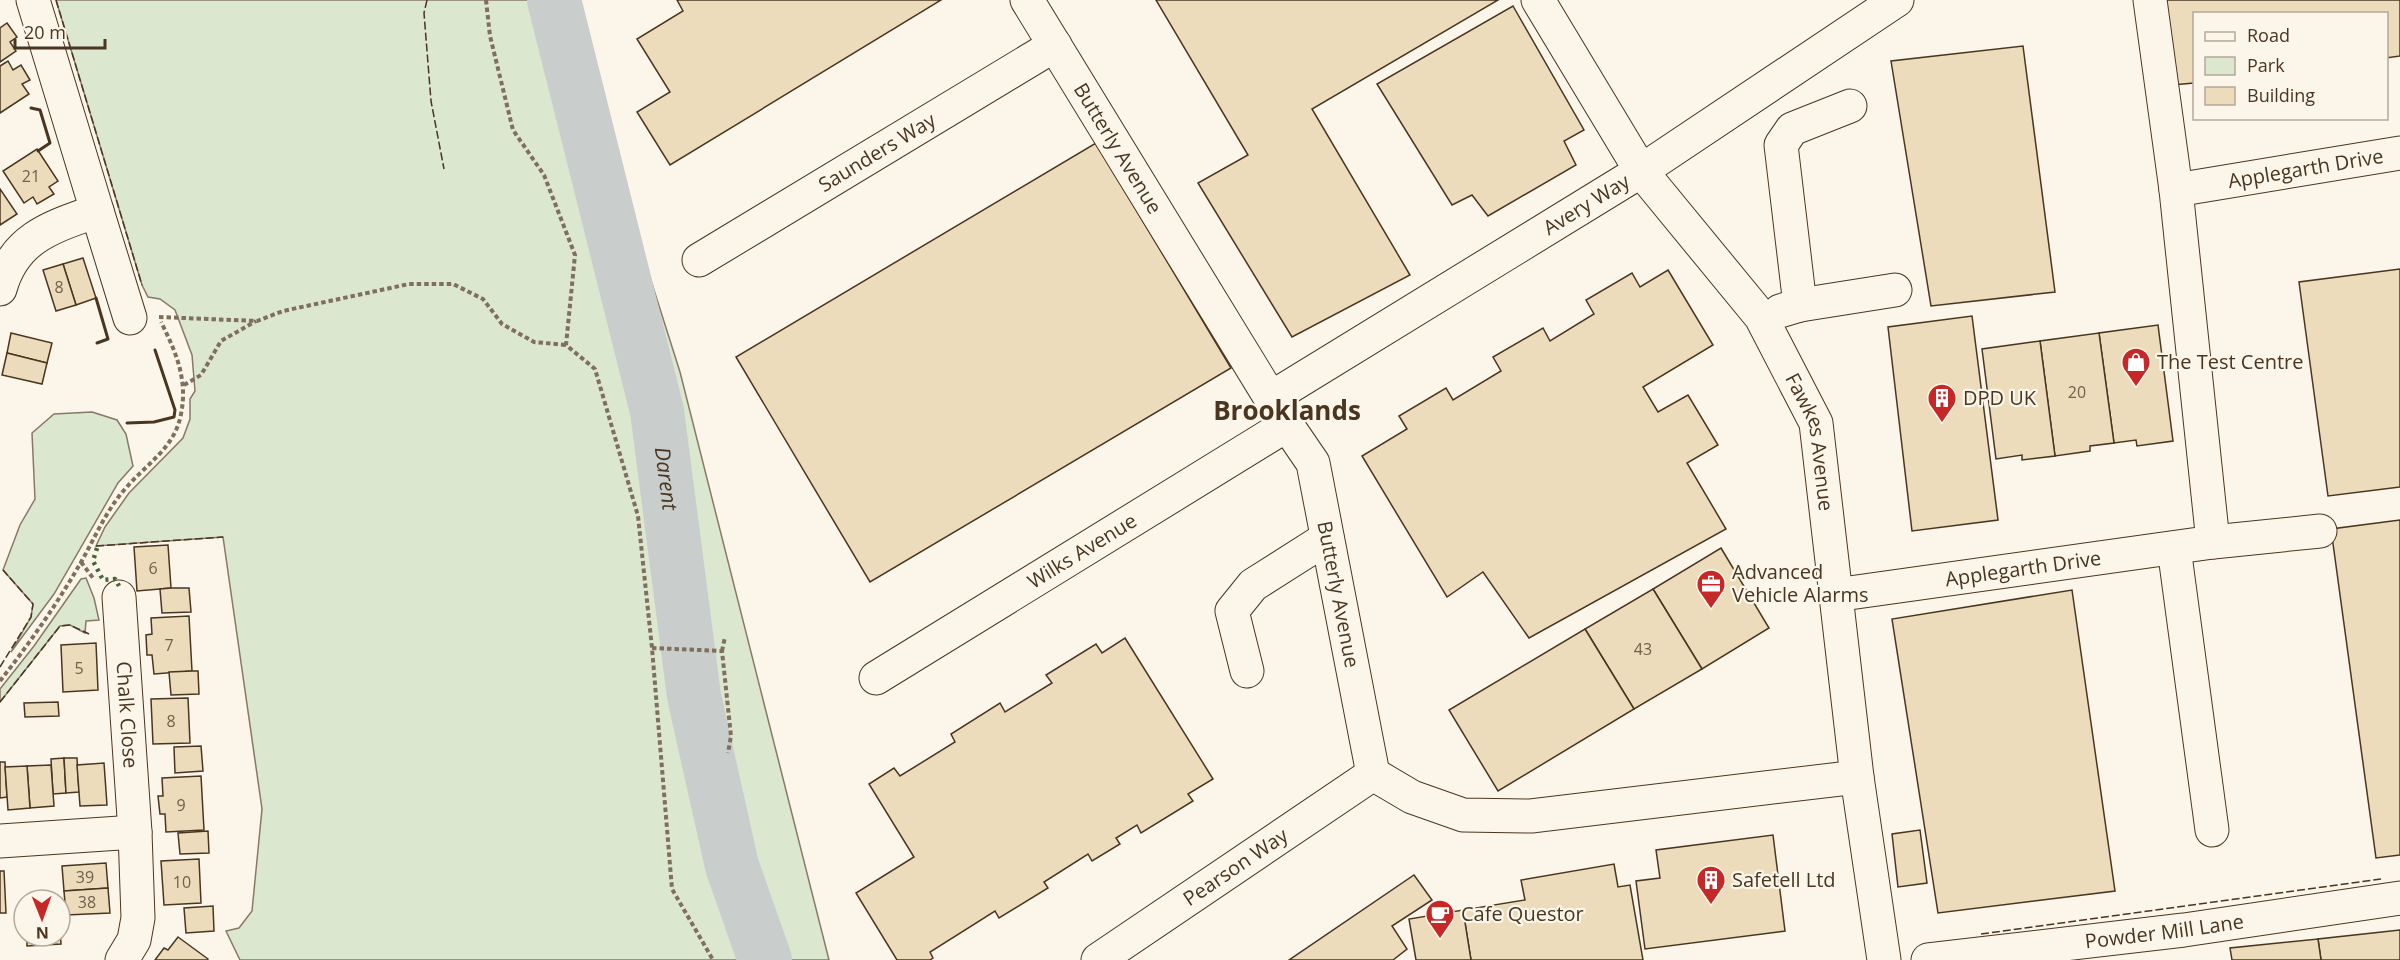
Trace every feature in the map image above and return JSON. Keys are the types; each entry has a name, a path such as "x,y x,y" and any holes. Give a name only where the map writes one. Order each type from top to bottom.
{"street":[{"path":"33,0 130,318"},
{"name":"Butterly Avenue","path":"1027,0 1279,412 1313,463 1373,774"},
{"name":"Fawkes Avenue","path":"1538,0 1641,171 1761,317 1816,423 1834,595 1857,777 1884,960"},
{"name":"Avery Way","path":"1279,412 1897,0"},
{"path":"2150,0 2176,190 2213,542"},
{"name":"Saunders Way","path":"699,260 1055,45"},
{"path":"1800,305 1781,145 1792,129 1850,106"},
{"name":"Applegarth Drive","path":"2176,190 2400,153"},
{"path":"1,279 18,252 39,234 97,212"},
{"path":"1761,317 1800,305 1895,290"},
{"name":"Wilks Avenue","path":"876,678 1279,412"},
{"name":"Applegarth Drive","path":"1834,595 2213,542 2320,531"},
{"path":"1247,671 1232,611 1252,585 1327,538"},
{"path":"2174,548 2212,830"},
{"name":"Chalk Close","path":"119,597 135,832 138,918 134,940 122,960"},
{"path":"1373,774 1412,797 1463,815 1531,816 1857,777"},
{"name":"Pearson Way","path":"1098,960 1373,774"},
{"path":"0,841 135,832"},
{"name":"Powder Mill Lane","path":"1928,960 2184,930 2400,898"}],"path":[{"path":"486,0 490,36 513,130 544,175 575,255 566,345"},
{"path":"184,385 201,375 221,341 257,321 283,310 409,284 453,284 483,299 502,324 534,342 566,345 595,369 638,516 652,648 672,889 713,960"},
{"path":"169,316 257,321"},
{"path":"0,681 66,588 105,515 123,490 174,438 181,414 184,385 176,352 159,317 130,318"},
{"path":"725,636 722,651 731,736 728,753"},
{"path":"652,648 722,651"}],"green space":[{"path":"56,0 579,0 616,170 680,372 829,960 240,960 226,931 239,928 252,911 262,809 223,537 96,546 105,527 129,493 183,438 190,419 190,399 195,391 192,355 175,310 160,299 148,297 142,285"},
{"path":"92,412 117,420 126,434 133,466 118,483 54,594 11,652 31,617 33,604 3,570 20,525 35,499 32,433 54,414"},
{"path":"86,578 99,620 86,621 85,633 70,625 60,626 0,702 0,689 34,646 81,579"}],"building":[{"path":"677,0 941,0 670,165 637,112 670,92 637,39 683,11"},
{"path":"1156,0 1498,0 1312,109 1410,275 1292,337 1198,183 1248,155"},
{"path":"2161,0 2400,0 2400,56 2388,58 2388,12 2193,12 2193,83 2172,85"},
{"path":"1513,6 1584,130 1564,141 1576,165 1488,216 1472,195 1452,205 1377,84"},
{"path":"7,23 17,37 10,42 16,51 0,62 0,28"},
{"path":"2023,46 2055,292 1931,306 1891,61"},
{"path":"8,61 13,70 21,65 30,80 22,84 29,94 0,113 0,66"},
{"path":"1096,143 1231,368 870,582 736,357"},
{"path":"37,149 58,181 49,187 54,194 37,204 33,197 24,203 3,171"},
{"path":"0,189 17,214 0,225"},
{"path":"83,258 96,298 76,305 63,264"},
{"path":"63,264 76,305 56,311 43,270"},
{"path":"2400,269 2400,487 2328,496 2299,282"},
{"path":"1668,270 1713,345 1643,387 1658,412 1688,395 1718,445 1687,463 1726,529 1529,638 1483,572 1447,597 1362,456 1407,429 1399,416 1446,388 1453,400 1501,371 1493,357 1543,328 1550,341 1594,314 1586,300 1632,273 1640,287"},
{"name":"DPD UK","path":"1972,316 1998,520 1912,531 1888,327"},
{"name":"The Test Centre","path":"2158,325 2173,441 2137,446 2136,440 2114,443 2099,333"},
{"path":"11,333 52,343 47,363 7,353"},
{"path":"2099,333 2114,443 2090,446 2090,451 2055,456 2040,341"},
{"path":"2040,341 2055,456 2022,460 2022,455 1996,459 1982,349"},
{"path":"7,353 47,363 42,384 2,375"},
{"path":"2400,520 2400,855 2376,858 2331,529"},
{"path":"168,545 171,588 137,591 134,547"},
{"name":"Advanced Vehicle Alarms","path":"1721,548 1769,628 1702,669 1653,589"},
{"path":"189,588 191,612 162,613 160,589"},
{"path":"1653,589 1702,669 1634,709 1585,629"},
{"path":"2072,590 2115,891 1938,913 1892,619"},
{"path":"189,616 192,671 154,674 152,655 147,655 146,635 152,634 151,618"},
{"path":"1585,629 1634,709 1498,791 1449,710"},
{"path":"1125,638 1213,779 1188,794 1193,801 1141,833 1137,825 1116,838 1120,844 1092,861 1088,854 1044,882 1048,888 999,918 995,911 930,952 933,958 930,960 897,960 856,893 914,857 869,784 894,768 900,776 955,742 951,734 1000,703 1005,712 1052,683 1046,675 1096,644 1102,653"},
{"path":"96,643 98,690 63,692 61,645"},
{"path":"198,671 199,694 171,695 169,672"},
{"path":"188,698 190,743 153,744 151,699"},
{"path":"58,702 59,716 25,717 24,703"},
{"path":"201,746 203,771 175,773 174,747"},
{"path":"64,758 66,793 53,794 51,759"},
{"path":"64,758 77,758 79,792 66,793"},
{"path":"0,762 5,762 7,797 0,798"},
{"path":"104,763 107,805 80,806 77,765"},
{"path":"51,765 54,806 30,808 27,766"},
{"path":"27,766 30,808 8,810 5,767"},
{"path":"201,776 204,830 166,832 165,814 160,814 158,796 163,796 162,778"},
{"path":"1920,830 1927,883 1898,887 1892,834"},
{"path":"208,831 209,853 180,854 178,833"},
{"name":"Safetell Ltd","path":"1773,835 1785,931 1645,949 1636,881 1660,878 1656,850"},
{"path":"199,859 201,903 164,905 161,861"},
{"path":"106,863 108,888 72,890 72,888 64,888 62,866"},
{"path":"1614,864 1618,887 1630,885 1643,960 1471,960 1463,910 1525,900 1521,880"},
{"path":"0,871 4,871 6,913 0,913"},
{"path":"1414,875 1432,900 1392,926 1407,949 1393,960 1289,960"},
{"path":"108,888 110,913 72,915 72,890"},
{"path":"213,906 214,931 186,933 184,908"},
{"name":"Cafe Questor","path":"1463,910 1471,960 1416,960 1409,919"},
{"path":"2400,930 2400,960 2321,960 2318,939"},
{"path":"178,937 208,959 155,960 164,948 168,950"},
{"path":"2318,939 2321,960 2232,960 2230,948"}],"waterway":[{"name":"Darent","path":"554,0 657,411 694,696 732,866 765,960"}],"hedge":[{"path":"97,548 93,561 103,580 115,579 119,586"}],"fence":[{"path":"56,0 142,285"},
{"path":"427,0 424,13 431,101 444,169"},
{"path":"96,546 223,537"},
{"path":"0,667 31,617 33,604 3,570"},
{"path":"0,702 60,626 70,625 89,634"},
{"path":"1981,934 2381,879"}],"wall":[{"path":"31,108 40,110 50,143 38,151"},
{"path":"96,298 108,339 97,343"},
{"path":"127,423 154,422 174,417 175,410 155,350"}],"place":[{"name":"The Test Centre","path":"2136,388"},
{"name":"DPD UK","path":"1942,424"},
{"name":"Advanced Vehicle Alarms","path":"1711,610"},
{"name":"Safetell Ltd","path":"1711,906"},
{"name":"Cafe Questor","path":"1440,940"}],"district":[{"name":"Brooklands","path":"1287,411"}]}
